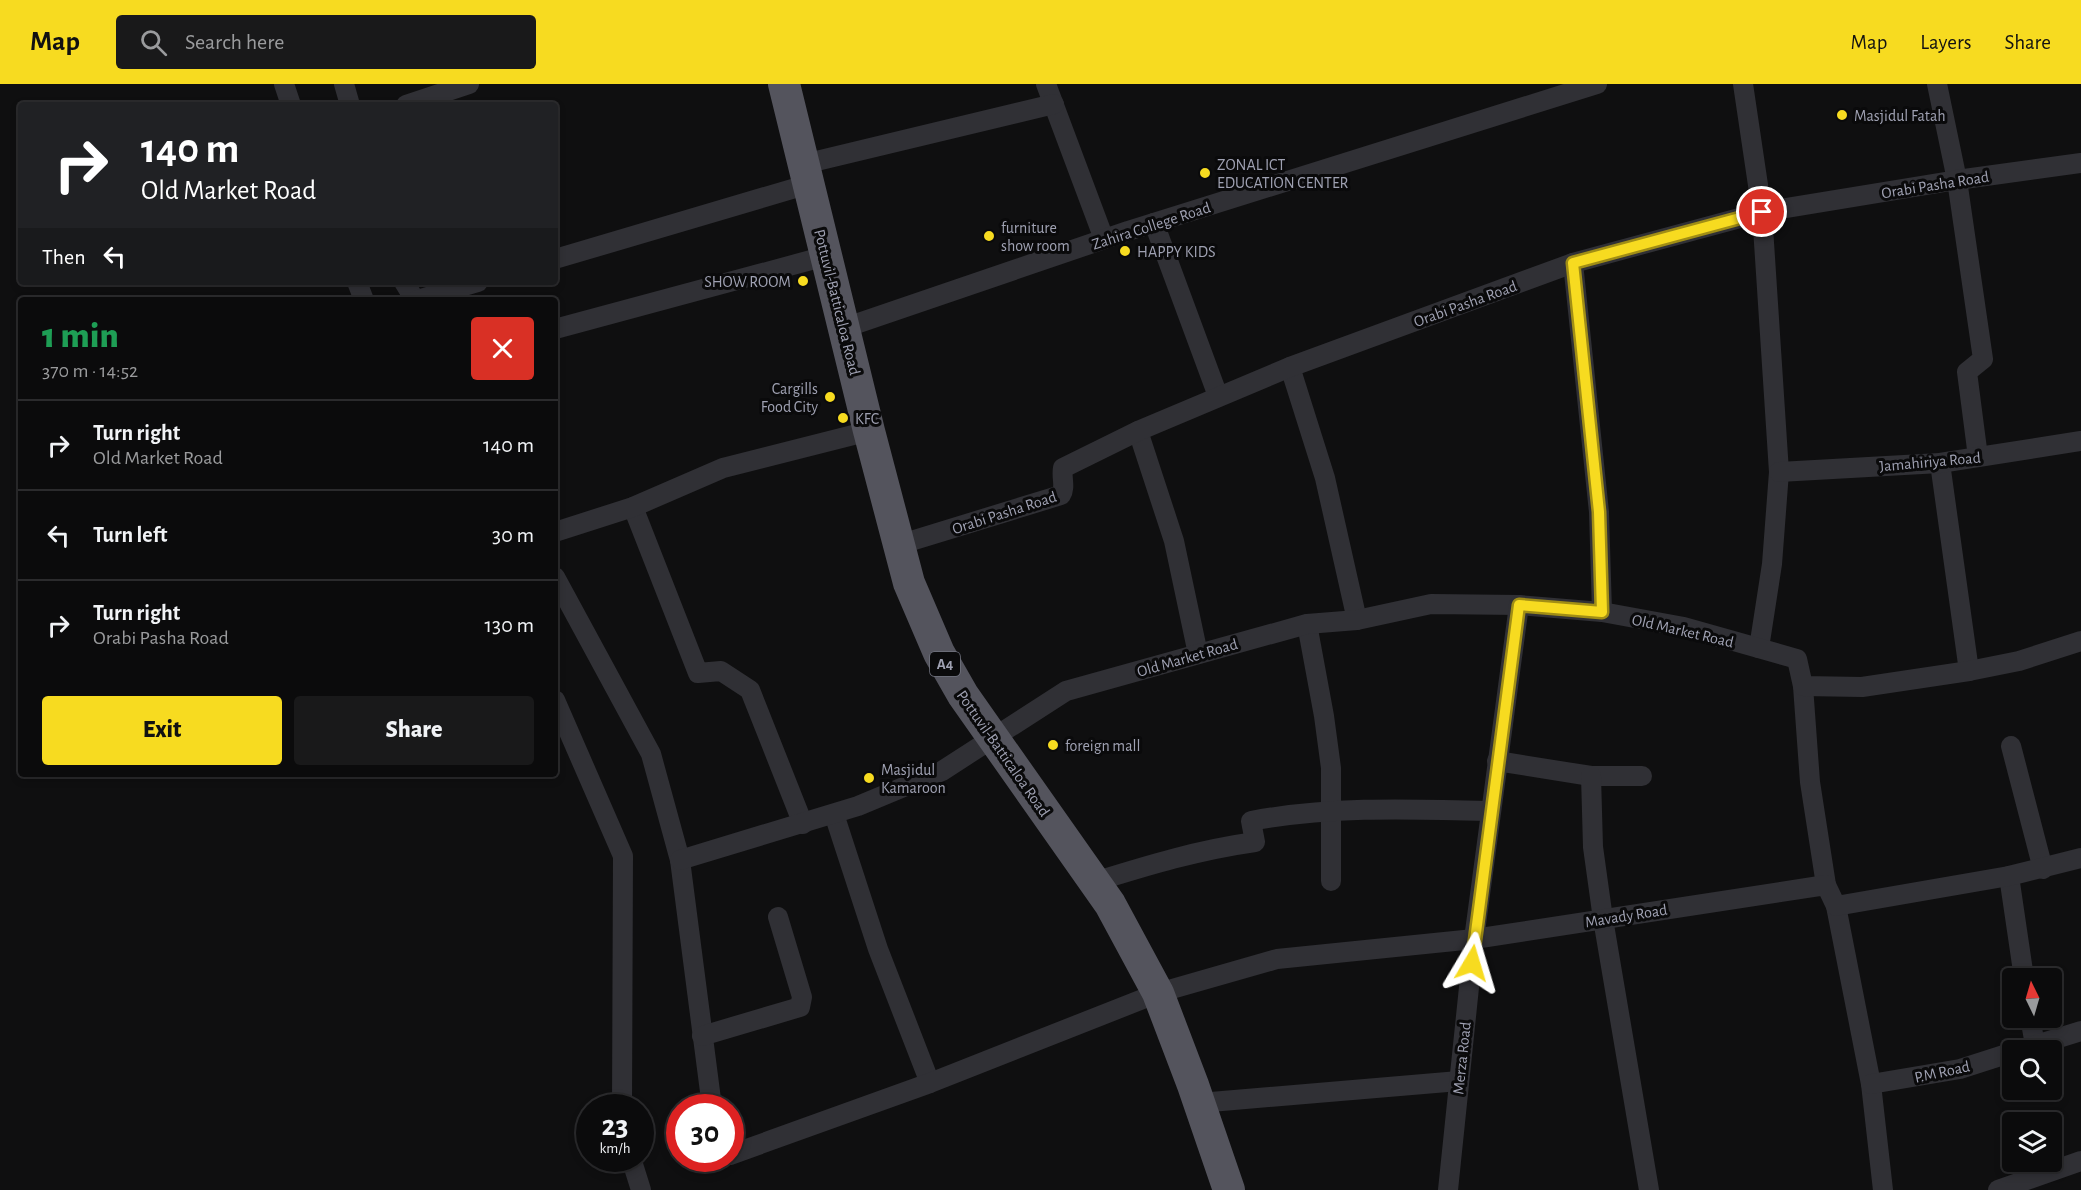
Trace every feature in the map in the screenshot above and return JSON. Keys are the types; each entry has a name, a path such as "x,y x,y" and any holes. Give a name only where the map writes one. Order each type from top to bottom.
{"highway":[{"name":"Pottuvil-Batticaloa Road","path":"784,84 869,431 909,583 939,653 963,694 1110,904 1158,993 1229,1190"}],"street":[{"path":"284,84 290,102"},
{"path":"344,84 349,102"},
{"path":"415,102 469,84"},
{"path":"1046,84 1104,239"},
{"name":"Zahira College Road","path":"844,328 1104,239 1597,84"},
{"path":"1743,84 1762,212 1779,472 1773,564 1759,648"},
{"path":"1937,84 1957,180 1983,359 1967,372 1978,457"},
{"path":"558,258 807,174 1054,104"},
{"name":"Orabi Pasha Road","path":"898,545 1061,495 1063,468 1138,431 1290,367 1573,263 1762,212 1957,180 2081,163"},
{"path":"1154,223 1218,396"},
{"path":"558,328 826,256"},
{"path":"1573,263 1599,512 1602,612"},
{"path":"426,297 468,285"},
{"path":"1290,367 1324,478 1357,620"},
{"path":"558,531 633,507 723,468 869,431"},
{"path":"1138,431 1174,541 1198,654"},
{"name":"Jamahiriya Road","path":"1779,472 1940,463 2081,441"},
{"path":"1940,463 1970,671"},
{"path":"633,507 698,674 721,671 750,690 803,824"},
{"path":"558,584 651,754 680,860 710,1094"},
{"name":"Old Market Road","path":"680,860 858,806 942,771 1066,691 1307,624 1357,620 1431,604 1519,605 1602,612 1684,627 1797,659 1803,686"},
{"name":"Merza Road","path":"1448,1190 1474,939 1519,605"},
{"path":"1307,624 1324,716 1329,758 1331,881"},
{"path":"1883,1190 1871,1084 1836,906 1826,885 1810,782 1803,686 1862,687 1970,671 2019,661 2081,641"},
{"path":"558,707 623,856 622,1094"},
{"path":"2011,746 2043,869"},
{"path":"1497,761 1591,776 1642,776"},
{"path":"1591,776 1593,847 1603,919 1649,1190"},
{"path":"1094,882 1211,848 1255,842 1251,821 1293,813 1491,811"},
{"path":"834,814 878,949 930,1083"},
{"path":"1836,906 2009,876 2081,858"},
{"path":"2009,876 2023,968"},
{"name":"Mavady Road","path":"744,1150 930,1083 1158,993 1277,959 1474,939 1826,885"},
{"path":"702,1036 800,1007 802,997 778,917"},
{"path":"2052,1040 2081,1031"},
{"name":"P.M Road","path":"1871,1084 1960,1069 2002,1056"},
{"path":"1199,1103 1459,1081"},
{"path":"1998,1190 2081,1161"},
{"path":"635,1172 641,1190"}],"place":[{"name":"Masjidul Fatah","path":"1842,115"},
{"name":"ZONAL ICT EDUCATION CENTER","path":"1205,173"},
{"name":"furniture show room","path":"989,236"},
{"name":"HAPPY KIDS","path":"1125,251"},
{"name":"SHOW ROOM","path":"803,281"},
{"name":"Cargills Food City","path":"830,397"},
{"name":"KFC","path":"843,418"},
{"name":"foreign mall","path":"1053,745"},
{"name":"Masjidul Kamaroon","path":"869,778"}],"route":[{"path":"1472,963 1519,605 1602,612 1599,512 1573,263 1762,212"}]}
